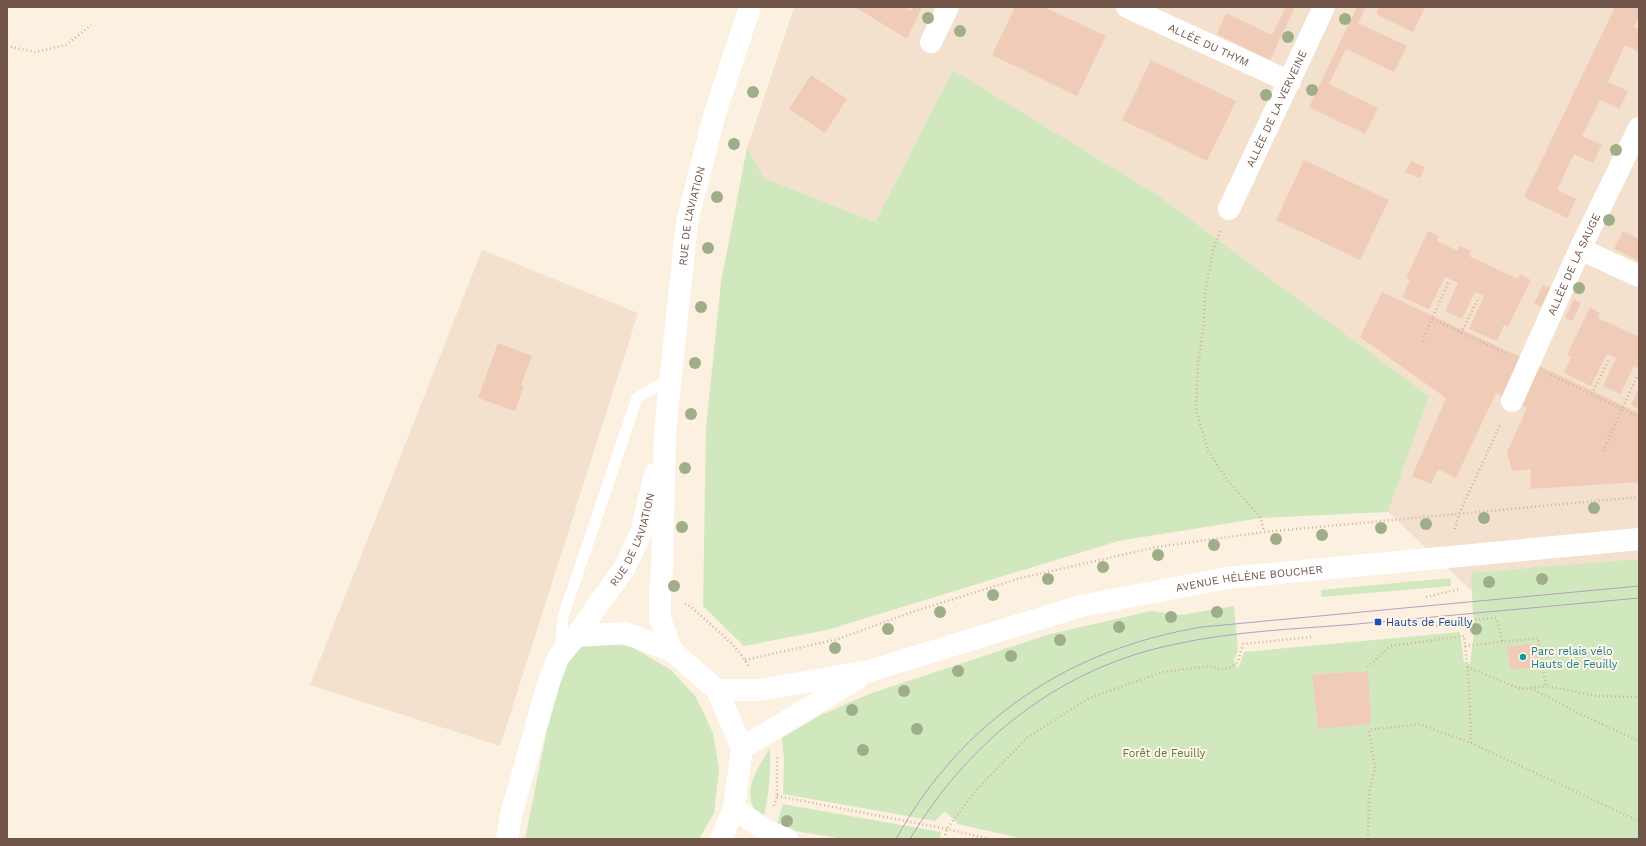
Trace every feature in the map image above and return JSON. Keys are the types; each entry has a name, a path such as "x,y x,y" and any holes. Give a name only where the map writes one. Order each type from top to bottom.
{"street":[{"name":"RUE DE L'AVIATION","path":"672,651 660,619 665,432 687,222 714,113 750,7"},
{"path":"931,42 948,7"},
{"name":"ALLÉE DU THYM","path":"1127,7 1290,82"},
{"name":"ALLÉE DE LA VERVEINE","path":"1228,209 1290,82 1324,7"},
{"name":"ALLÉE DE LA SAUGE","path":"1512,401 1580,249 1639,128"},
{"path":"1580,249 1639,276"},
{"name":"RUE DE L'AVIATION","path":"507,839 511,815 548,684 560,656 625,567 641,533 665,432"},
{"name":"AVENUE HÉLÈNE BOUCHER","path":"717,690 760,690 869,671 1081,606 1227,578 1639,539"},
{"name":"RUE DE L'AVIATION","path":"576,636 626,634 672,651 717,690 742,748"},
{"name":"AVENUE HÉLÈNE BOUCHER","path":"742,748 869,671"},
{"path":"721,839 734,808 742,748"},
{"path":"734,808 767,832 787,839"}],"lane":[{"path":"560,656 563,617 637,398 671,378"}],"path":[{"path":"7,46 35,52 66,45 91,25"},
{"path":"1228,209 1213,251 1205,293 1204,322 1198,365 1196,410 1208,451 1229,482 1261,518 1264,532"},
{"path":"1461,333 1479,297"},
{"path":"1422,341 1432,319"},
{"path":"1592,394 1609,359"},
{"path":"1603,451 1638,374"},
{"path":"1455,529 1459,514 1512,401"},
{"path":"1426,597 1460,589"},
{"path":"1463,620 1496,618 1504,642"},
{"path":"1428,626 1464,626"},
{"path":"1367,667 1391,646 1464,636 1467,667 1470,743"},
{"path":"944,839 947,829 976,790 1028,737 1089,698 1163,672 1209,666 1218,669 1229,668 1238,662 1243,644 1312,637"},
{"path":"1465,646 1538,638 1546,686"},
{"path":"1467,667 1521,689 1546,686 1598,696 1639,697"},
{"path":"1531,688 1580,714 1639,741"},
{"path":"1368,839 1369,792 1375,768 1369,730 1418,724 1470,743 1639,821"},
{"path":"777,796 947,829 989,839"}],"shaded area":[{"path":"794,7 1639,7 1639,618 1513,630 1388,512 1429,396 1159,196 953,70 875,222 764,178 747,148"},
{"path":"482,250 638,313 500,746 310,685"}],"green space":[{"path":"953,70 1159,196 1429,396 1388,512 1261,518 1118,541 827,630 744,646 703,606 706,429 721,282 747,148 764,178 875,222"},
{"name":"Forêt de Feuilly","path":"1639,559 1639,839 1023,839 958,824 945,811 935,821 783,794 784,759 782,738 821,715 869,694 1050,634 1151,611 1180,615 1234,606 1238,650 1234,661 1238,669 1244,652 1460,632 1464,663 1470,664 1474,632 1471,573","holes":["1367,671 1371,724 1313,674"]},
{"path":"1450,578 1451,586 1322,597 1321,590"},
{"path":"609,643 632,647 671,670 696,697 713,733 719,769 714,813 699,839 525,839 547,730 565,667 582,646"},
{"path":"770,748 769,784 763,820 751,803 750,794 755,775"},
{"path":"783,804 941,832 940,839 844,839 776,828"}],"building":[{"path":"855,7 904,7 912,11 913,7 922,7 907,39"},
{"path":"1015,7 1044,7 1106,36 1077,96 992,55"},
{"path":"1286,7 1295,7 1270,60 1217,34 1226,13 1272,35"},
{"path":"1357,7 1366,7 1358,23 1407,46 1394,72 1346,49 1329,84 1378,108 1365,134 1309,107"},
{"path":"1379,7 1425,7 1413,32 1376,14"},
{"path":"1615,7 1639,7 1639,17 1634,27 1639,30 1639,52 1625,45 1608,82 1628,91 1619,109 1600,100 1582,136 1602,145 1593,163 1574,154 1557,190 1576,199 1567,218 1524,197"},
{"path":"1151,60 1236,101 1207,161 1122,120"},
{"path":"811,75 847,99 825,133 789,109"},
{"path":"1304,160 1389,200 1360,260 1276,220"},
{"path":"1411,161 1425,167 1420,178 1405,172"},
{"path":"1428,231 1439,236 1437,241 1458,251 1460,246 1471,251 1469,256 1518,279 1520,274 1531,280 1508,327 1504,325 1497,341 1469,329 1484,296 1475,292 1462,319 1445,311 1458,283 1445,277 1429,309 1402,297 1410,280 1406,278"},
{"path":"1623,231 1639,239 1639,261 1614,249"},
{"path":"1543,285 1550,288 1541,307 1534,303"},
{"path":"1382,292 1639,413 1639,482 1530,489 1531,469 1512,471 1507,452 1527,408 1496,393 1456,478 1438,469 1431,484 1412,476 1446,398 1360,337"},
{"path":"1574,299 1581,303 1572,321 1565,318"},
{"path":"1590,307 1600,313 1598,318 1639,337 1639,369 1634,366 1620,394 1603,386 1616,358 1607,354 1591,386 1564,373 1571,357 1567,355"},
{"path":"498,343 532,356 521,385 524,386 515,411 478,398"},
{"path":"1639,388 1639,409 1631,405"},
{"name":"Parc relais vélo Hauts de Feuilly","path":"1537,644 1539,667 1510,670 1507,646"},
{"path":"1368,671 1371,724 1318,729 1312,674"}],"tram line":[{"path":"896,839 923,797 953,759 987,725 1024,697 1064,672 1107,653 1153,638 1202,627 1639,586"},
{"path":"910,839 934,803 960,770 990,740 1022,713 1057,690 1094,670 1134,655 1176,644 1243,633 1639,598"}],"place":[{"name":"Hauts de Feuilly","path":"1378,622"},
{"name":"Parc relais vélo Hauts de Feuilly","path":"1523,657"}]}
